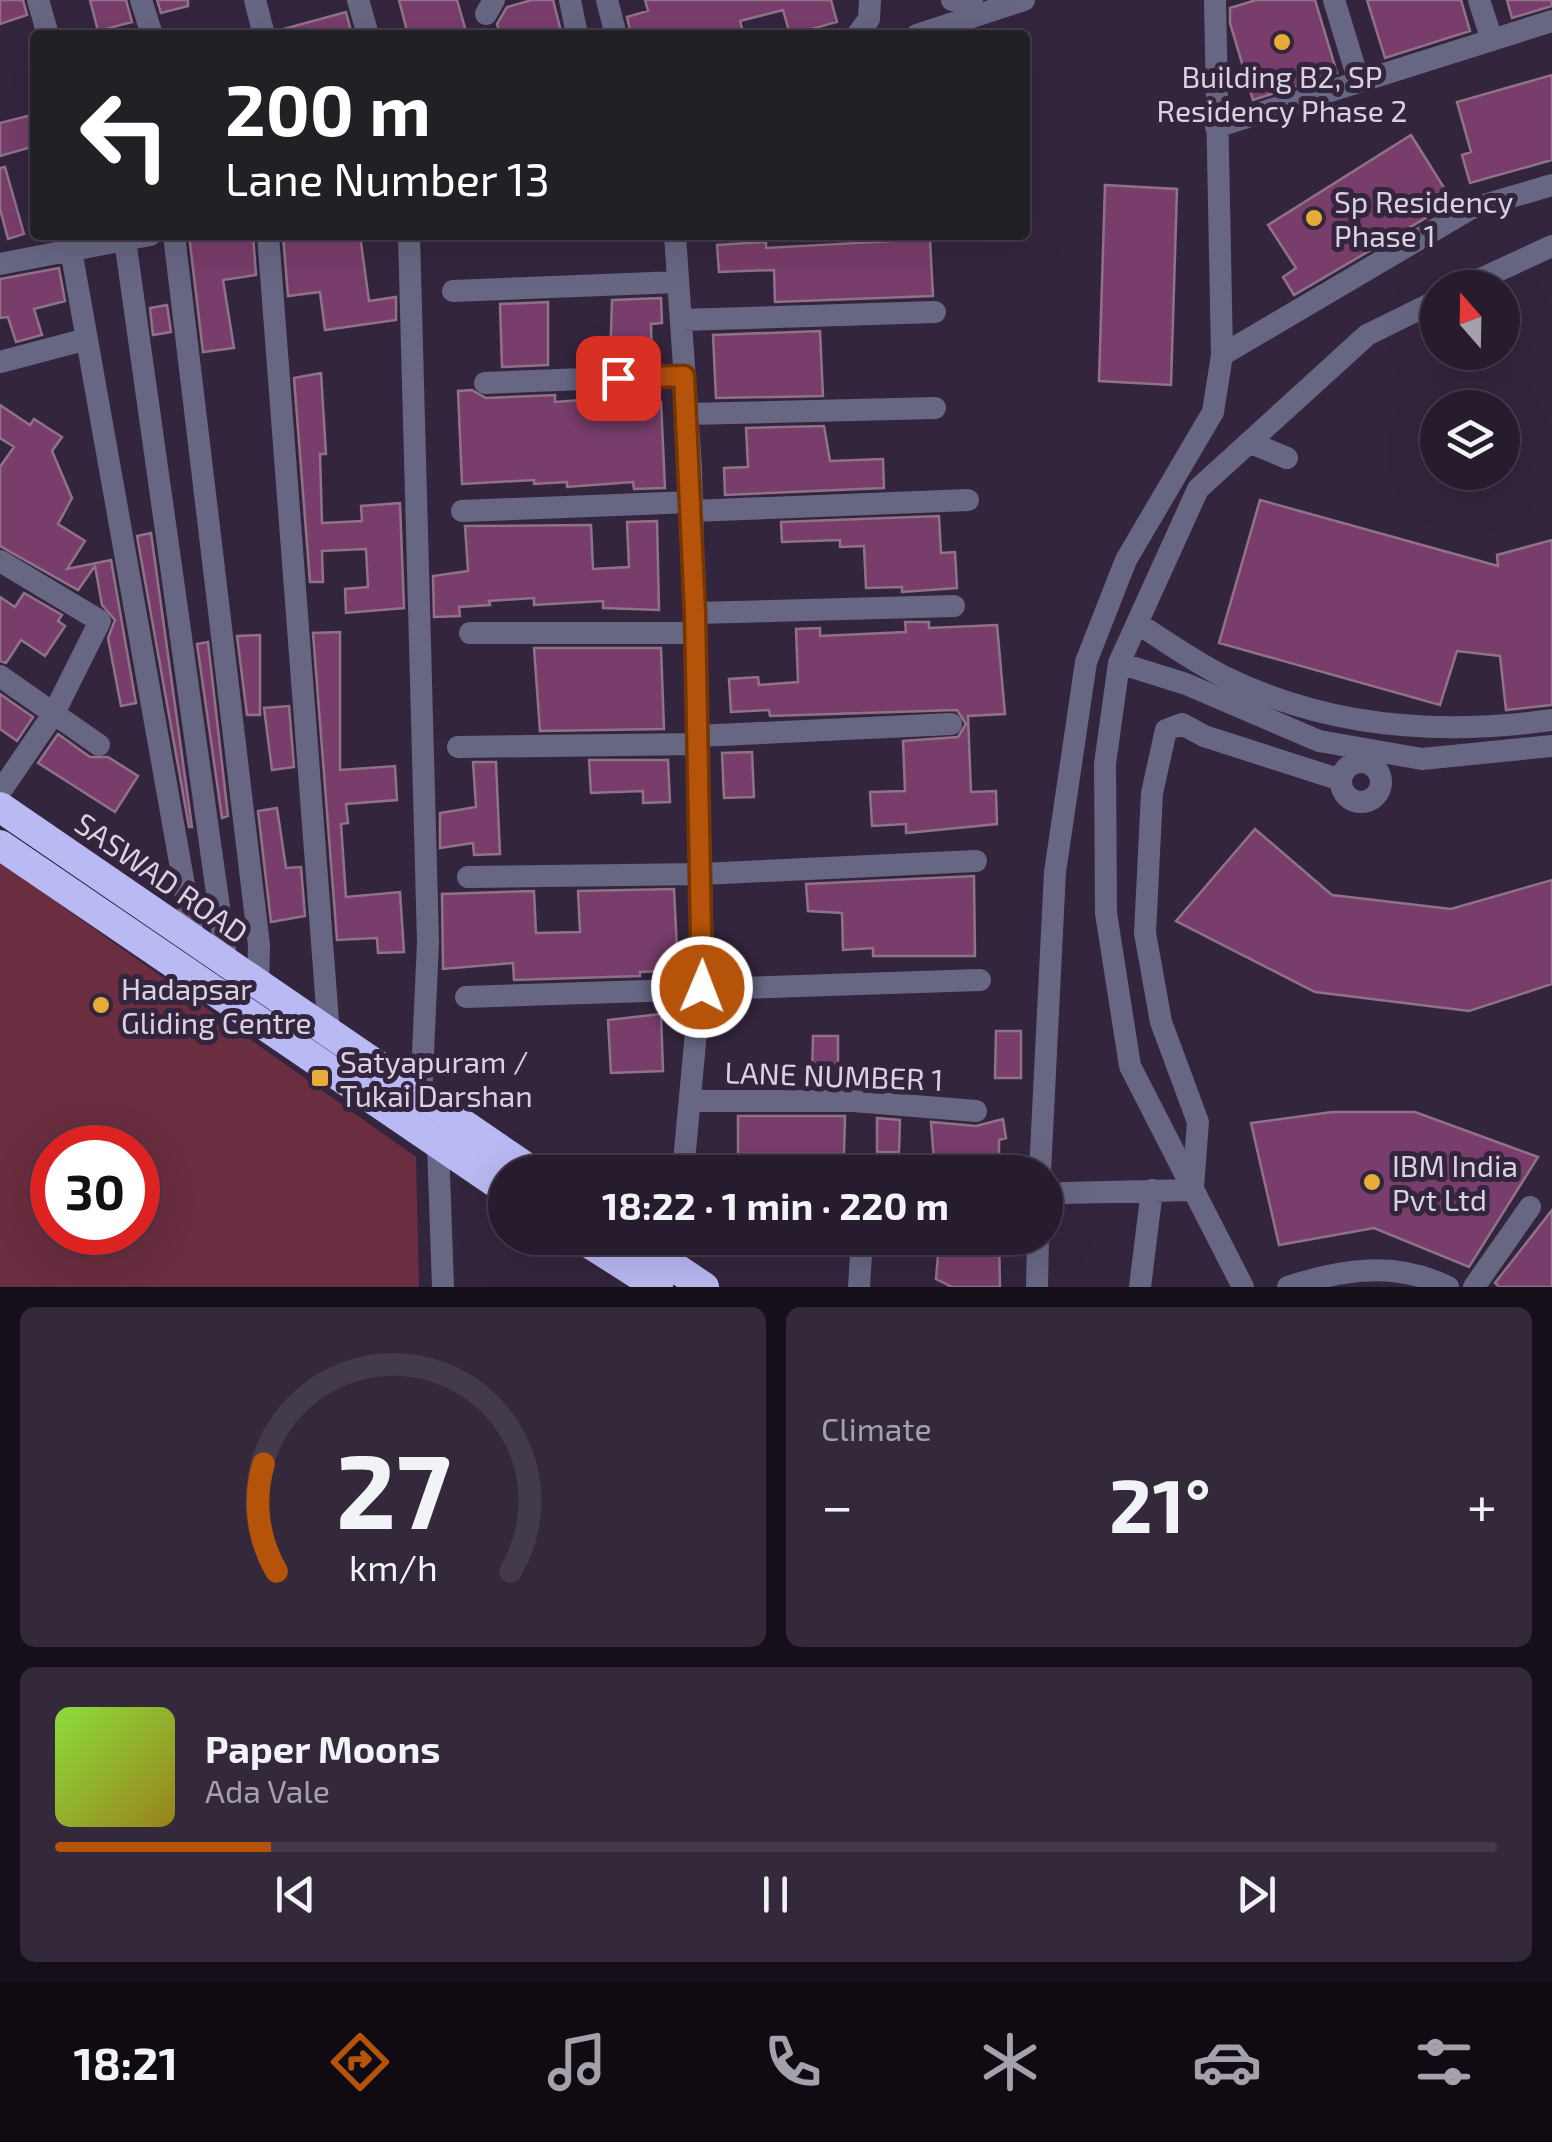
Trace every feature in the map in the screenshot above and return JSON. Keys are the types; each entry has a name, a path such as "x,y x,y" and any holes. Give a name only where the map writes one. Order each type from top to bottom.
{"highway":[{"name":"SASWAD ROAD","path":"0,808 508,1155"},
{"path":"0,846 488,1177"},
{"path":"641,1255 666,1262 704,1287"}],"street":[{"path":"38,0 47,30"},
{"path":"141,0 150,30"},
{"path":"255,0 263,30"},
{"path":"358,0 367,30"},
{"path":"570,0 577,30"},
{"path":"606,0 615,30"},
{"path":"860,30 868,18 870,0"},
{"path":"952,0 972,0"},
{"path":"932,30 1024,0"},
{"path":"1041,1155 1056,872 1086,662 1126,560 1213,412 1222,354 1214,0"},
{"path":"1334,0 1359,82"},
{"path":"1478,0 1492,40"},
{"path":"1216,127 1552,21"},
{"path":"1222,354 1470,209 1552,185"},
{"path":"0,264 111,240 227,964"},
{"path":"175,240 259,945 258,986"},
{"path":"268,240 329,1034"},
{"path":"410,240 428,942 421,1097"},
{"path":"675,240 692,506 702,874 702,987 685,1155"},
{"path":"1500,270 1552,246"},
{"path":"71,250 194,941"},
{"path":"452,290 678,282"},
{"path":"1242,1287 1130,1066 1106,913 1105,764 1119,663 1198,489 1367,335 1420,309"},
{"path":"681,320 935,312"},
{"path":"0,362 86,339"},
{"path":"485,383 684,376"},
{"path":"688,414 934,408"},
{"path":"1249,442 1287,458"},
{"path":"462,512 968,500"},
{"path":"0,561 100,621 54,713 0,792"},
{"path":"470,634 954,606"},
{"path":"1138,624 1220,674 1308,711 1397,725 1516,725 1552,720"},
{"path":"1119,663 1186,684 1364,756 1422,758 1552,746"},
{"path":"0,676 100,745"},
{"path":"458,747 698,740 951,724"},
{"path":"1193,1190 1198,1122 1161,1022 1145,933 1152,793 1166,730 1182,724 1204,736 1341,780"},
{"path":"1364,756 1380,776 1376,795 1365,801 1352,800 1343,792 1341,780 1346,768 1364,756"},
{"path":"468,877 702,874 976,860"},
{"path":"466,997 980,980"},
{"name":"LANE NUMBER 1","path":"690,1100 852,1101 976,1111"},
{"path":"438,1146 443,1287"},
{"path":"1140,1287 1152,1190"},
{"path":"1064,1194 1193,1190"},
{"path":"1474,1287 1530,1207"},
{"path":"859,1287 861,1255"},
{"path":"1036,1287 1037,1255"},
{"path":"1288,1287 1354,1269 1422,1274 1448,1287"}],"shaded area":[{"name":"Hadapsar Gliding Centre","path":"0,862 416,1157 419,1287 0,1287"}],"building":[{"path":"0,0 23,0 27,15 0,24"},
{"path":"90,0 126,0 132,22 98,30"},
{"path":"157,0 188,0 188,6 161,13"},
{"path":"399,0 457,0 466,30 407,30"},
{"path":"532,0 553,0 561,30 499,30 497,24 507,7"},
{"path":"645,0 831,0 837,22 808,30 789,30 783,10 740,21 743,30 630,30 627,17 648,11"},
{"name":"Building B2, SP Residency Phase 2","path":"1256,0 1315,0 1337,73 1253,100 1230,23 1230,8"},
{"path":"1367,0 1461,0 1470,31 1385,58"},
{"path":"1507,0 1552,0 1552,6 1512,18"},
{"path":"346,12 351,30 280,30"},
{"path":"1552,75 1552,160 1470,183 1462,155 1471,152 1457,102"},
{"path":"30,115 30,147 0,156 0,123"},
{"name":"Sp Residency Phase 1","path":"1411,135 1453,202 1294,295 1283,277 1296,268 1268,225"},
{"path":"5,167 24,234 8,239 0,209 0,168"},
{"path":"1105,185 1177,189 1171,385 1099,381"},
{"path":"190,240 253,240 256,275 223,280 234,348 203,352"},
{"path":"283,240 361,240 369,301 396,297 396,320 325,330 320,292 288,296"},
{"path":"930,240 933,296 775,302 774,270 719,272 717,245 766,242 766,248"},
{"path":"59,268 65,301 34,309 42,335 16,342 8,317 0,318 0,279"},
{"path":"661,298 662,323 651,324 652,361 610,363 612,300"},
{"path":"548,302 548,365 502,367 500,304"},
{"path":"167,305 171,332 153,335 150,308"},
{"path":"820,331 823,396 716,398 713,335"},
{"path":"321,373 326,454 320,454 322,523 362,521 361,506 400,503 404,608 346,613 345,589 368,587 366,549 322,551 323,582 310,582 294,378"},
{"path":"472,390 486,398 555,395 555,402 621,397 621,405 661,402 665,488 634,489 633,482 567,487 567,482 534,484 534,480 462,484 458,391"},
{"path":"0,405 30,425 34,419 62,437 52,451 72,498 58,524 85,541 67,569 111,560 136,703 121,706 108,638 115,620 102,605 95,566 78,590 0,546 0,467 14,447 0,438"},
{"path":"824,426 830,461 883,459 884,488 725,495 724,468 748,467 746,428"},
{"path":"1260,500 1498,566 1497,555 1552,540 1552,705 1506,710 1500,656 1457,651 1440,705 1219,643"},
{"path":"939,516 941,553 955,552 957,588 902,592 902,587 866,588 864,546 840,547 840,540 782,542 781,522"},
{"path":"657,521 659,610 603,608 603,601 534,605 534,598 489,601 490,605 459,607 460,616 434,617 433,576 468,571 465,526 591,525 593,569 629,567 627,522"},
{"path":"151,533 192,827 137,536"},
{"path":"24,593 62,615 58,621 65,626 45,656 21,640 6,663 0,661 0,597 15,607"},
{"path":"905,622 929,622 929,628 997,625 1005,714 968,716 971,792 996,791 997,824 906,833 906,824 872,826 870,792 905,791 903,741 958,737 966,724 957,710 770,716 769,710 731,712 729,679 758,677 759,685 798,682 796,629 820,628 820,636 906,632"},
{"path":"340,632 340,770 395,766 397,800 346,804 348,823 341,824 346,897 400,892 404,952 378,953 377,938 337,940 313,633"},
{"path":"260,635 260,715 247,715 237,636"},
{"path":"208,642 228,816 222,818 197,644"},
{"path":"534,648 661,648 664,729 540,731"},
{"path":"0,694 33,717 17,741 0,729"},
{"path":"289,706 294,767 272,770 264,708"},
{"path":"58,734 90,757 108,757 138,776 115,812 38,763"},
{"path":"752,752 754,797 724,798 722,753"},
{"path":"589,760 668,760 670,802 643,803 643,791 591,793"},
{"path":"473,762 496,762 500,854 474,855 473,843 440,848 440,813 476,807"},
{"path":"277,808 286,868 301,867 305,916 271,922 258,811"},
{"path":"1255,829 1332,895 1451,909 1552,880 1552,984 1469,1011 1315,992 1176,921"},
{"path":"974,876 975,956 873,956 873,948 843,950 842,913 808,911 806,884"},
{"path":"674,889 678,970 640,972 640,976 514,980 513,963 443,969 442,894 534,891 536,933 580,932 578,891"},
{"path":"661,1014 663,1071 611,1073 608,1020"},
{"path":"996,1031 1021,1031 1021,1078 995,1078"},
{"path":"813,1036 838,1036 838,1076 812,1076"},
{"path":"1332,1112 1415,1112 1538,1157 1469,1267 1374,1228 1279,1245 1251,1123"},
{"path":"738,1116 845,1116 844,1154 738,1154"},
{"path":"877,1118 900,1120 899,1152 877,1152"},
{"path":"1003,1119 1006,1138 999,1140 999,1155 934,1155 931,1122 976,1126"},
{"path":"1552,1210 1552,1287 1499,1287 1495,1283"},
{"path":"938,1255 999,1255 1000,1287 952,1287 936,1279"}],"place":[{"name":"Building B2, SP Residency Phase 2","path":"1282,42"},
{"name":"Sp Residency Phase 1","path":"1314,218"},
{"name":"Hadapsar Gliding Centre","path":"101,1005"},
{"name":"Satyapuram / Tukai Darshan","path":"320,1078"},
{"name":"IBM India Pvt Ltd","path":"1372,1182"}],"route":[{"path":"618,378 684,376 691,470 702,987"}]}
